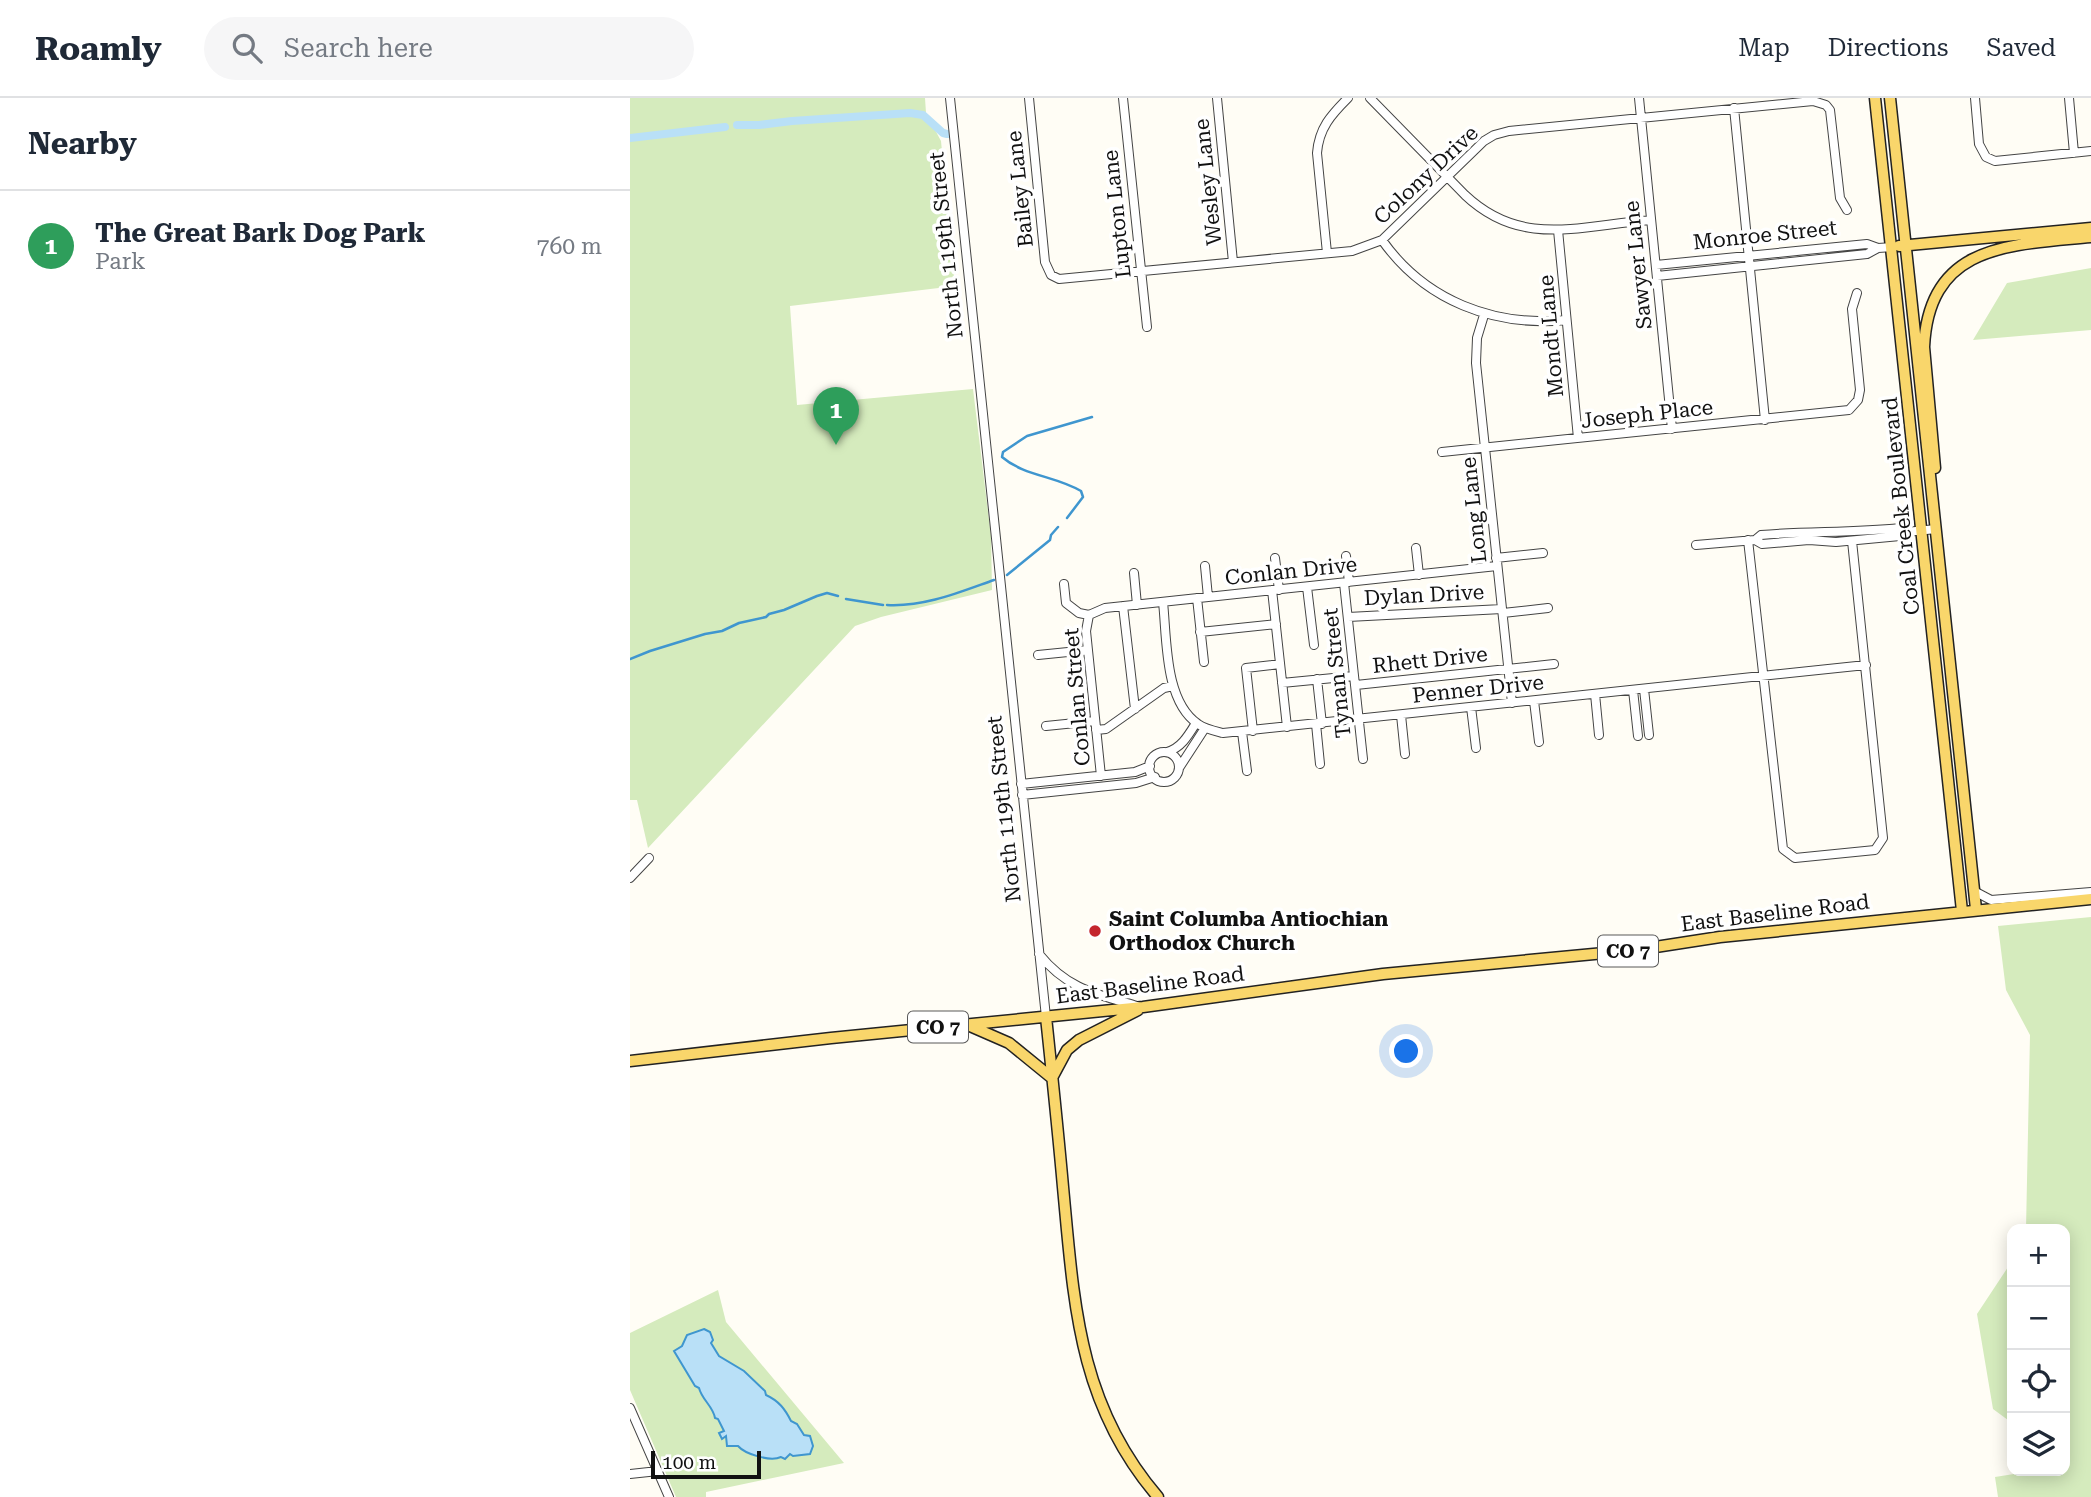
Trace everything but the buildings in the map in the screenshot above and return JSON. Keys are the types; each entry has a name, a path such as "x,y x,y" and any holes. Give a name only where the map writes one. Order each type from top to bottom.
{"main road":[{"name":"Coal Creek Boulevard","path":"1875,98 1899,246 1935,516 1976,909"},
{"name":"Coal Creek Boulevard","path":"1890,98 1899,246 1923,530 1962,911"},
{"name":"Monroe Street","path":"1899,246 2091,228"},
{"path":"1935,516 1936,455 1924,346 1925,328 1938,292 1947,279 1964,264 2002,246 2091,237"},
{"name":"East Baseline Road","path":"630,1061 1143,1007 1370,976 1636,950 1720,937 2091,899"},
{"path":"968,1025 1009,1043 1052,1078 1067,1050 1079,1040 1143,1007"},
{"name":"North 119th Street","path":"1046,1017 1080,1336 1088,1368 1113,1431 1130,1460 1158,1497"}],"street":[{"name":"North 119th Street","path":"950,98 1046,1017"},
{"name":"Bailey Lane","path":"1029,98 1045,262 1051,275"},
{"name":"Lupton Lane","path":"1123,98 1146,327"},
{"name":"Wesley Lane","path":"1217,98 1233,262"},
{"path":"1327,253 1318,141 1329,117 1348,98"},
{"path":"1370,98 1480,209 1497,220 1536,230 1651,220"},
{"name":"Sawyer Lane","path":"1639,98 1672,429"},
{"path":"1975,98 1979,144 1986,157 1996,161 2091,151"},
{"path":"2069,98 2074,153"},
{"name":"Colony Drive","path":"1051,275 1067,279 1352,251 1382,240 1484,141 1494,135 1509,131 1813,101 1826,104 1832,118 1840,198 1847,210"},
{"path":"1734,108 1765,419"},
{"name":"Mondt Lane","path":"1558,230 1578,438"},
{"path":"1382,240 1411,272 1429,286 1484,315 1538,323 1566,320"},
{"name":"Monroe Street","path":"1656,265 1867,244 1878,248"},
{"name":"Monroe Street","path":"1657,276 1867,254 1878,248 1899,246"},
{"name":"Joseph Place","path":"1442,452 1842,412 1855,406 1860,390 1852,309 1857,293"},
{"name":"Long Lane","path":"1484,315 1478,338 1476,363 1512,703"},
{"path":"1696,545 1752,540 1760,535 1811,531 1831,533 1899,528 1906,532"},
{"path":"1752,540 1762,544 1787,541 1852,541 1936,529"},
{"path":"1752,540 1783,849 1795,858 1875,850 1883,838 1852,541"},
{"path":"1416,548 1419,575"},
{"name":"Conlan Drive","path":"1089,615 1096,610 1123,606 1419,575 1543,553"},
{"name":"Tynan Street","path":"1346,556 1348,617 1363,759"},
{"path":"1275,558 1276,624 1287,727"},
{"path":"1205,566 1208,597"},
{"path":"1134,573 1137,605"},
{"path":"1064,584 1066,603 1079,613 1089,615"},
{"path":"1307,587 1314,645"},
{"path":"1197,598 1204,662"},
{"path":"1154,777 1150,766 1153,757 1174,750 1196,723 1179,703 1173,686 1163,602"},
{"path":"1123,606 1135,709"},
{"name":"Dylan Drive","path":"1348,617 1548,608"},
{"name":"Conlan Street","path":"1089,615 1086,631 1101,776"},
{"path":"1200,632 1276,624"},
{"path":"1038,655 1088,650"},
{"path":"1253,731 1246,668 1280,664"},
{"name":"Rhett Drive","path":"1282,683 1355,681 1554,664"},
{"name":"Penner Drive","path":"1196,723 1223,733 1242,732 1866,665"},
{"path":"1317,680 1320,764"},
{"path":"1046,726 1096,726 1106,729 1164,688 1173,686"},
{"path":"1644,689 1649,735"},
{"path":"1633,690 1638,736"},
{"path":"1595,694 1599,735"},
{"path":"1534,701 1539,742"},
{"path":"1471,707 1476,748"},
{"path":"1401,715 1405,754"},
{"path":"1022,795 1136,783 1154,777 1163,781 1172,779 1205,728"},
{"path":"1242,732 1247,771"},
{"path":"1166,752 1174,756 1179,768"},
{"path":"1021,784 1135,772 1150,766"},
{"path":"630,878 649,858"},
{"path":"1974,891 1991,900 2091,892"},
{"path":"1039,954 1059,976 1087,991 1143,1007"},
{"path":"630,1408 634,1425 669,1497"},
{"path":"630,1474 658,1471"}],"green space":[{"path":"630,98 925,98 926,113 941,141 955,286 790,306 797,405 973,389 991,536 992,590 855,626 648,848 637,800 630,800"},
{"path":"2091,268 2091,330 1973,340 2007,283"},
{"path":"2091,917 2091,1497 1998,1497 1995,1477 2070,1476 2070,1224 2026,1224 2030,1035 2006,990 1998,926"},
{"path":"2007,1269 2007,1419 1993,1409 1977,1314"},
{"path":"718,1290 726,1322 844,1463 706,1492 706,1497 676,1497 630,1390 630,1333"}],"water":[{"path":"704,1329 710,1332 713,1340 711,1343 719,1356 744,1371 766,1395 781,1406 804,1435 810,1436 813,1446 810,1454 790,1454 785,1459 771,1459 752,1454 738,1446 727,1446 726,1436 722,1439 719,1433 724,1431 718,1419 674,1351 682,1346 687,1335"}],"waterway":[{"path":"737,125 910,113 923,115 947,134"},
{"path":"630,138 725,127"},
{"path":"1067,518 1083,497 1081,491 1020,468 1002,457 1003,452 1027,436 1092,417"},
{"path":"1007,575 1050,540 1058,527"},
{"path":"887,605 929,601 994,580"},
{"path":"630,659 722,631 739,623 766,617 817,596 827,593 838,596"},
{"path":"846,599 883,605"}],"place":[{"name":"The Great Bark Dog Park","path":"836,445"},
{"name":"Saint Columba Antiochian Orthodox Church","path":"1095,931"}]}
